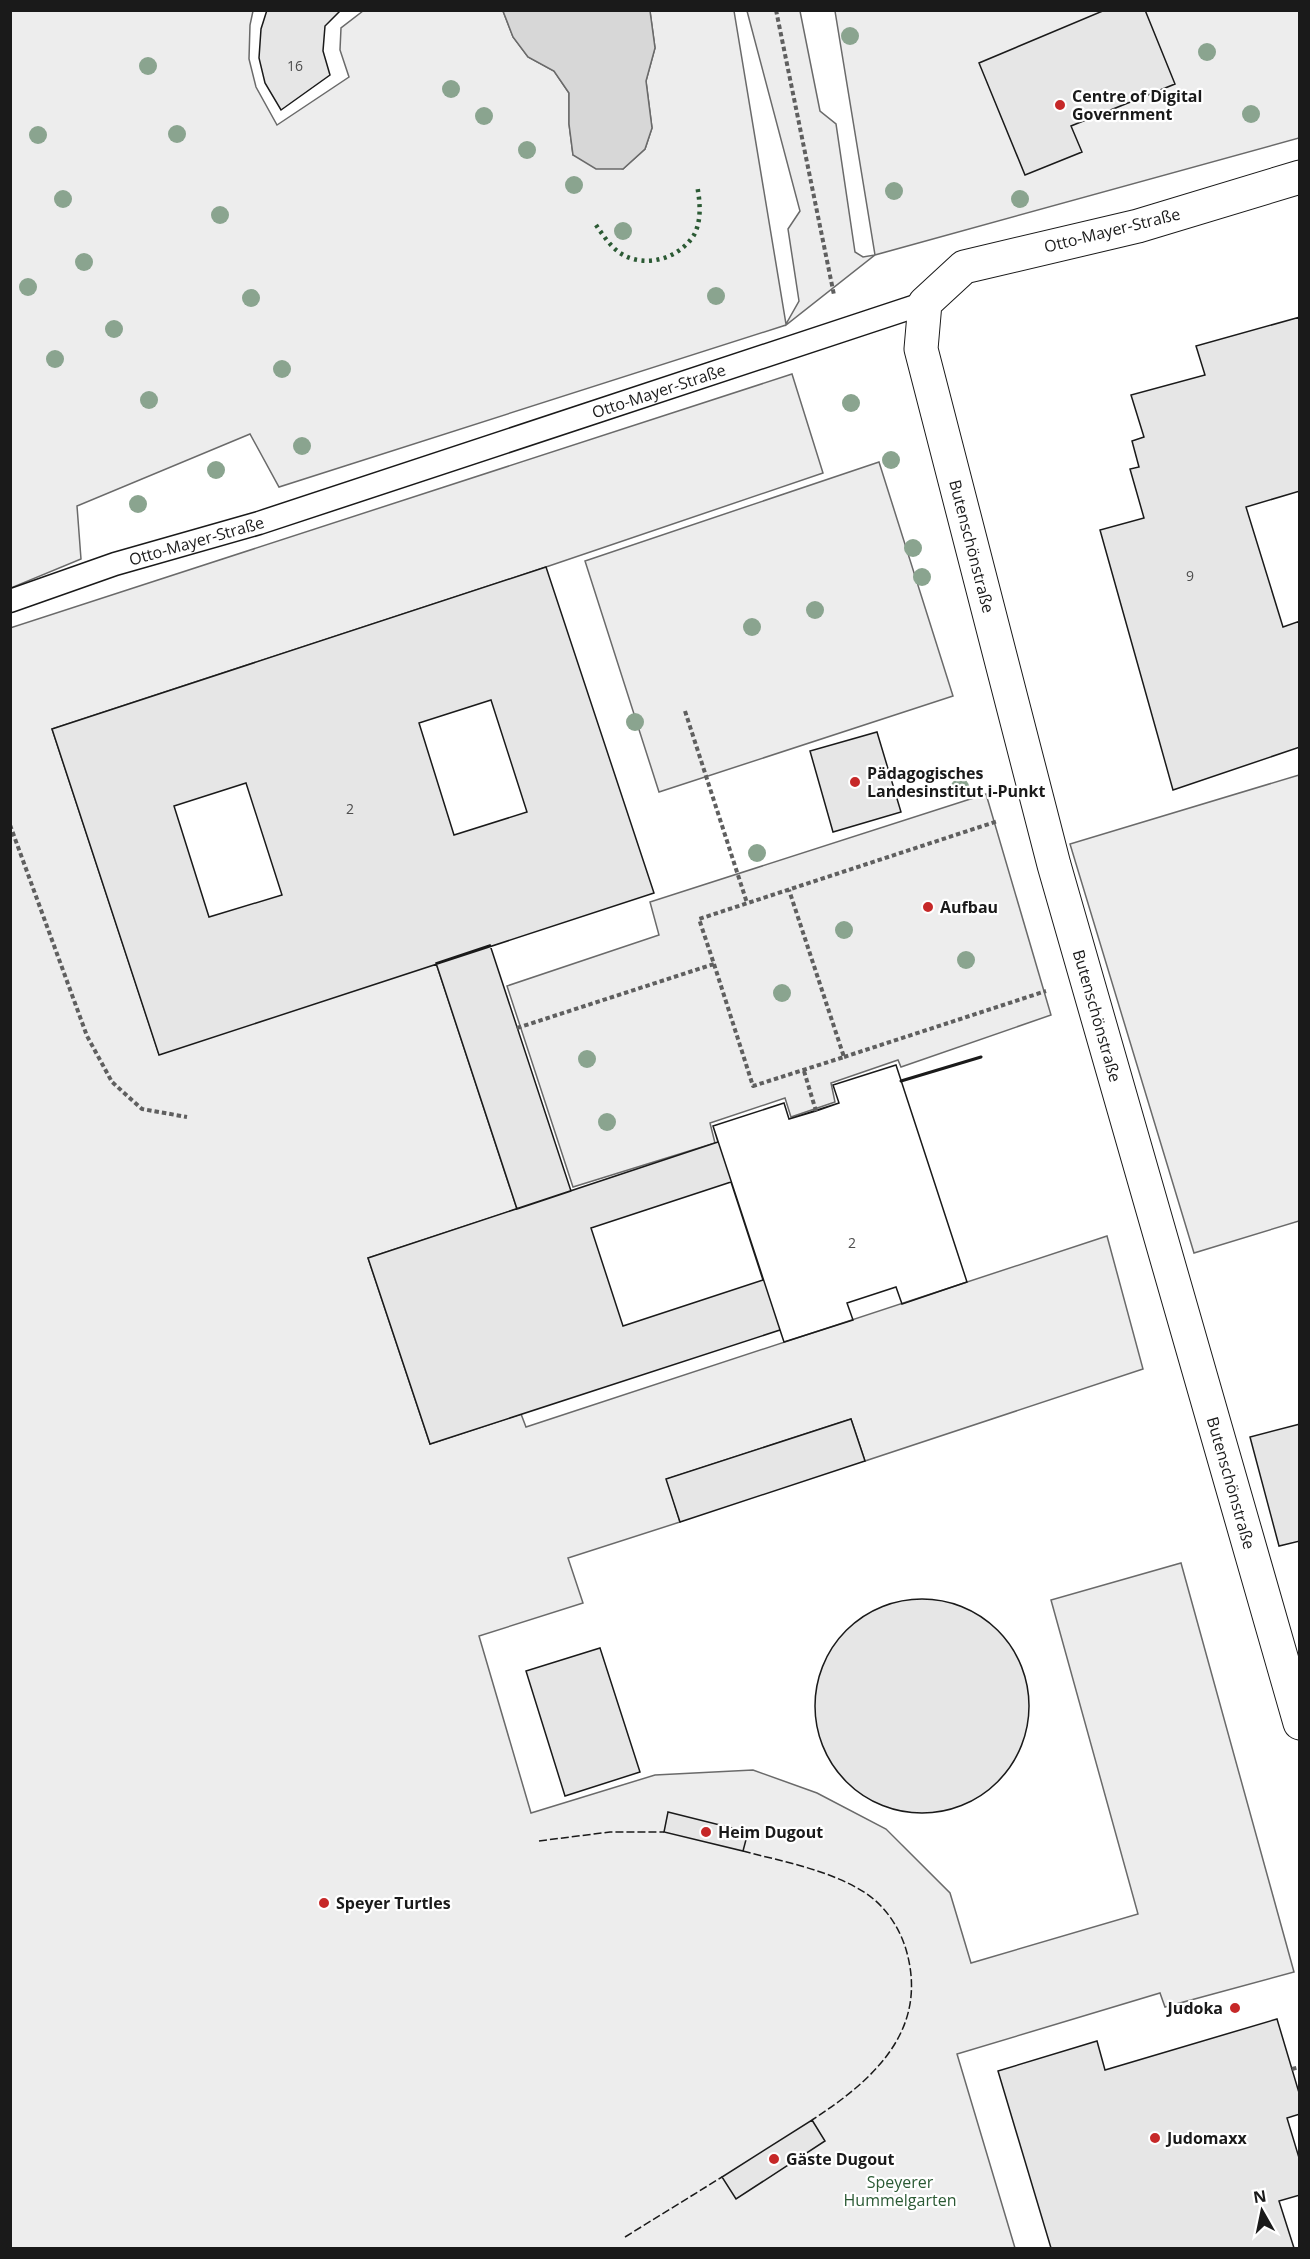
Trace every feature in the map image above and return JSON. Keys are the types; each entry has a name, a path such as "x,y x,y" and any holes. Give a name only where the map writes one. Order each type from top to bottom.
{"street":[{"name":"Otto-Mayer-Straße","path":"925,303 964,267 1138,226 1299,177"},
{"name":"Butenschönstraße","path":"925,303 921,350 1039,808 1299,1723"}],"lane":[{"name":"Otto-Mayer-Straße","path":"10,601 115,564 260,524 925,303"}],"path":[{"path":"776,10 841,332"},
{"path":"685,711 747,903"},
{"path":"1039,808 699,919 753,1086 1087,978"},
{"path":"10,825 87,1036 112,1082 142,1109 187,1117"},
{"path":"789,890 844,1058"},
{"path":"517,1028 714,964"},
{"path":"804,1071 816,1111"},
{"path":"1292,2069 1299,2067"}],"shaded area":[{"path":"11,11 253,11 250,25 249,59 256,87 277,125 349,77 340,50 341,28 363,11 503,11 513,37 528,57 554,71 569,93 569,124 573,155 623,169 645,149 652,128 646,81 655,48 650,11 734,11 786,324 799,301 788,229 800,211 747,11 800,11 820,111 836,124 855,252 863,257 875,255 786,325 279,487 250,434 77,506 81,559 11,588"},
{"path":"503,11 650,11 655,48 646,81 652,128 645,149 623,169 596,169 573,155 569,124 569,93 554,71 528,57 513,37"},
{"path":"835,11 1299,11 1299,138 875,255"},
{"path":"792,374 823,473 546,567 52,729 159,1054 436,963 517,1209 368,1258 430,1444 521,1414 526,1427 1107,1236 1143,1369 865,1461 851,1419 667,1479 680,1522 568,1558 583,1603 479,1636 531,1813 655,1775 753,1770 817,1793 886,1829 950,1893 971,1963 1138,1914 1051,1600 1181,1563 1294,1972 1165,2007 1160,1993 957,2054 1015,2248 11,2248 10,628"},
{"path":"879,462 953,696 659,792 585,561"},
{"path":"1299,775 1299,1221 1194,1253 1070,844"},
{"path":"986,794 1051,1015 901,1067 898,1060 831,1083 835,1102 791,1117 785,1098 710,1123 715,1143 573,1187 507,986 659,935 650,902"}],"building":[{"path":"267,10 341,10 325,26 323,51 330,75 281,110 265,83 259,58 261,29"},
{"name":"Centre of Digital Government","path":"1105,10 1145,10 1175,84 1071,126 1082,152 1025,175 979,63"},
{"path":"1300,317 1300,491 1246,507 1283,627 1300,621 1300,747 1173,790 1100,530 1144,518 1130,469 1139,467 1132,441 1144,437 1131,395 1205,375 1196,346"},
{"path":"546,567 654,893 159,1055 52,729","holes":["491,700 527,812 454,835 419,723","246,783 282,895 209,917 174,806"]},
{"name":"Pädagogisches Landesinstitut i-Punkt","path":"877,732 901,812 833,832 810,751"},
{"path":"490,945 571,1191 517,1209 436,963"},
{"path":"896,1065 967,1282 902,1304 896,1287 847,1303 853,1320 784,1342 780,1330 430,1444 368,1258 718,1142 713,1126 784,1103 789,1119 839,1103 833,1085","holes":["731,1182 763,1280 623,1326 591,1228"]},
{"path":"896,1065 967,1282 902,1304 896,1287 847,1303 853,1320 784,1342 713,1126 784,1103 789,1119 816,1111 839,1103 833,1085"},
{"path":"851,1419 865,1461 680,1522 666,1479"},
{"path":"1300,1424 1300,1541 1279,1546 1250,1437"},
{"path":"911,1599 933,1599 953,1603 973,1611 998,1630 1017,1655 1025,1675 1029,1706 1025,1737 1017,1757 998,1782 973,1801 953,1809 933,1813 911,1813 891,1809 871,1801 839,1774 827,1757 819,1737 815,1717 815,1695 819,1675 827,1655 854,1623 871,1611 891,1603"},
{"path":"600,1648 640,1772 565,1796 526,1671"},
{"name":"Heim Dugout","path":"668,1812 748,1832 743,1851 664,1832"},
{"name":"Judomaxx","path":"1277,2019 1300,2096 1300,2114 1287,2118 1300,2161 1300,2195 1279,2201 1294,2248 1051,2248 998,2071 1097,2041 1105,2070"},
{"name":"Gäste Dugout","path":"812,2120 825,2141 736,2199 722,2177"}],"hedge":[{"path":"596,225 613,247 629,258 650,261 660,259 679,250 694,235 700,210 697,185"}],"fence":[{"path":"539,1841 610,1832 664,1832"},
{"path":"743,1851 823,1873 867,1894 892,1920 907,1953 911,1981 909,2007 902,2030 890,2052 855,2089 812,2120"},
{"path":"625,2237 722,2177"}],"wall":[{"path":"901,1081 981,1057"}],"place":[{"name":"Centre of Digital Government","path":"1060,105"},
{"name":"Pädagogisches Landesinstitut i-Punkt","path":"855,782"},
{"name":"Aufbau","path":"928,907"},
{"name":"Heim Dugout","path":"706,1832"},
{"name":"Speyer Turtles","path":"324,1903"},
{"name":"Judoka","path":"1235,2008"},
{"name":"Judomaxx","path":"1155,2138"},
{"name":"Gäste Dugout","path":"774,2159"}],"park label":[{"name":"Speyerer Hummelgarten","path":"900,2191"}]}
